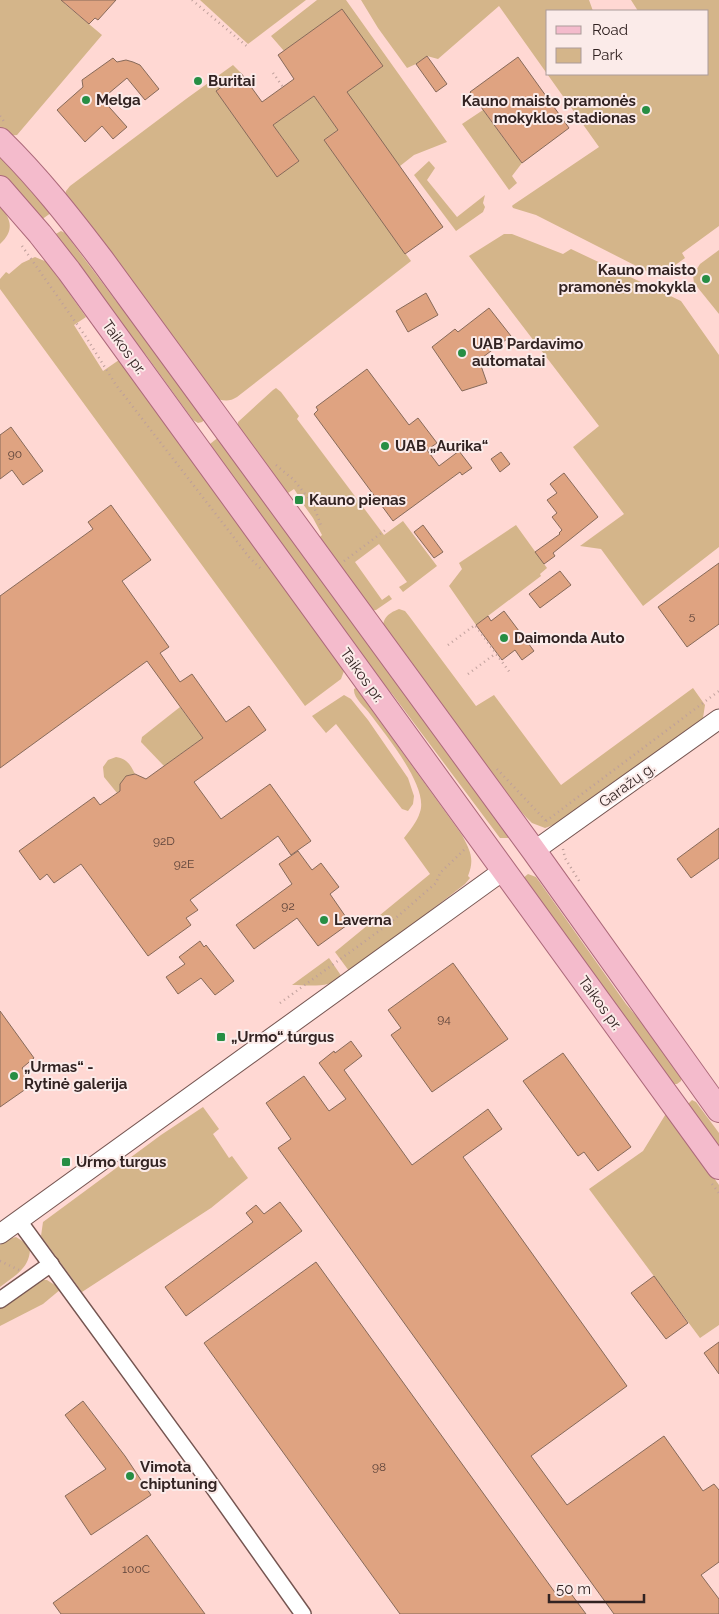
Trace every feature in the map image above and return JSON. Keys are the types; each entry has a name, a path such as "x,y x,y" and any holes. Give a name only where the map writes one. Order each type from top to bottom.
{"main road":[{"path":"0,140 36,176 75,225 534,850 719,1110"},
{"name":"Taikos pr.","path":"0,188 31,240 182,427 719,1167"},
{"path":"31,240 51,225 61,222 75,225"},
{"path":"182,427 195,430 207,428 218,420"},
{"path":"504,870 534,850"},
{"path":"673,1103 685,1094 703,1088"}],"street":[{"name":"Garažų g.","path":"534,850 719,719"},
{"path":"0,1234 504,870"},
{"path":"19,1221 198,1466 303,1614"},
{"path":"0,1300 51,1264"}],"path":[{"path":"192,0 249,48"},
{"path":"273,73 283,87"},
{"path":"31,240 80,329 116,385 249,558 263,571"},
{"path":"344,561 388,528"},
{"path":"448,645 475,626 511,674"},
{"path":"468,674 496,654"},
{"path":"546,821 719,691"},
{"path":"280,1003 390,923 436,883 440,873 461,852"},
{"path":"0,1261 32,1277"}],"green space":[{"path":"0,0 68,0 65,4 102,35 17,135 7,136 0,130"},
{"path":"200,0 306,0 248,44"},
{"path":"317,0 346,0 447,142 414,155 400,166 330,104 382,66 342,10 284,51 271,36"},
{"path":"361,0 589,0 593,10 546,10 546,72 499,6 438,59 427,56 407,68 378,28"},
{"path":"631,0 719,0 719,226 682,253 685,258 663,274 650,273 536,215 513,208 513,205 599,147 548,75 709,75 709,10 637,10"},
{"path":"233,65 241,73 216,91 277,176 299,161 273,125 314,96 338,130 324,140 411,261 237,397 231,400 224,400 211,397 64,199 66,191 70,186"},
{"path":"483,110 522,163 512,176 517,183 509,190 462,124"},
{"path":"0,151 55,210 41,220 0,178"},
{"path":"429,161 435,168 427,180 457,217 485,195 483,212 456,231 414,175"},
{"path":"0,206 7,216 10,225 8,235 0,244"},
{"path":"61,231 65,233 116,301 156,348 205,419 202,422 198,423 193,420 146,355 103,305 54,235"},
{"path":"504,234 512,234 563,254 571,249 681,301 719,355 719,547 643,606 601,549 580,546 624,514 573,447 599,426 469,256"},
{"name":"Kauno maisto pramonės mokykla","path":"719,250 719,314 694,283 693,275 700,264"},
{"path":"35,257 47,262 86,317 74,325 103,371 119,360 145,397 194,458 344,671 341,679 305,706 0,289 0,279 6,272 9,274 22,263"},
{"path":"276,388 299,416 297,419 384,535 403,521 437,566 403,592 399,587 407,582 379,544 355,562 382,600 389,595 392,599 376,610 370,611 329,555 320,537 322,535 303,504 305,502 300,494 298,495 294,489 288,493 268,475 238,429 238,422"},
{"path":"220,436 508,832 508,838 500,838 393,695 351,645 205,446"},
{"path":"516,525 547,568 540,574 541,576 476,625 449,586 462,569 459,563"},
{"path":"399,609 405,611 409,616 476,706 494,695 561,785 693,688 705,705 703,718 559,823 545,828 532,823 495,781 382,632 386,617"},
{"path":"356,688 462,835 469,850 471,864 468,876 470,878 465,884 355,969 349,971 335,952 430,874 404,838 415,823 420,812 421,801 418,789 395,747 357,699 354,692"},
{"path":"344,695 351,699 368,720 408,778 414,796 413,804 408,811 402,809 336,724 326,733 312,716"},
{"path":"180,707 203,738 164,766 141,742 142,737"},
{"path":"116,757 128,762 135,774 126,776 120,791 117,793 104,777 103,767 108,760"},
{"path":"528,874 536,877 626,1004 682,1074 681,1081 677,1084 672,1084 522,879"},
{"path":"329,958 341,976 337,980 325,985 292,985"},
{"path":"692,1100 696,1102 719,1133 719,1147 687,1105"},
{"path":"203,1107 219,1129 213,1134 229,1158 232,1156 248,1178 211,1208 82,1292 41,1236 43,1222 161,1135"},
{"path":"667,1112 719,1185 719,1325 700,1338 589,1189 643,1151"},
{"path":"16,1237 24,1242 30,1250 29,1257 20,1272 0,1287 0,1245"},
{"path":"47,1280 61,1289 43,1304 0,1326 0,1309 33,1283"}],"building":[{"path":"61,0 116,0 98,20 95,18 89,24"},
{"path":"342,9 383,66 347,92 443,227 405,254 324,140 338,130 314,96 273,125 299,161 277,177 216,91 241,73 262,102 294,79 278,55"},
{"path":"427,56 447,84 436,92 416,64"},
{"path":"518,57 569,128 522,163 470,92"},
{"name":"Melga","path":"113,58 117,62 126,60 140,65 159,89 145,100 127,78 102,99 127,127 113,139 102,126 85,142 57,110 83,87 82,80"},
{"path":"426,293 438,315 408,332 396,311"},
{"name":"UAB Pardavimo automatai","path":"489,308 511,336 479,360 487,383 462,391 432,347 455,329 458,332"},
{"name":"UAB „Aurika“","path":"367,369 409,425 418,418 437,443 427,450 439,466 459,451 472,468 462,475 460,472 393,521 314,414 318,410 316,407"},
{"path":"11,427 43,471 23,485 12,470 0,479 0,435"},
{"path":"501,452 510,464 500,472 491,459"},
{"path":"564,473 598,517 553,553 555,556 544,564 535,552 560,534 562,530 552,517 557,513 547,500 557,493 550,484"},
{"path":"111,505 151,560 122,581 169,647 160,653 180,682 192,674 226,722 249,706 266,730 194,782 221,819 270,784 311,841 291,855 278,836 190,900 198,910 186,918 191,925 148,956 81,864 54,883 47,874 40,880 19,851 94,797 100,805 120,791 120,784 126,776 135,774 146,779 203,738 147,661 0,768 0,596 93,529 88,522"},
{"path":"423,525 443,552 434,558 414,532"},
{"path":"719,563 719,624 687,647 658,607"},
{"path":"560,571 571,585 540,608 529,594"},
{"name":"Daimonda Auto","path":"504,611 534,651 522,660 515,650 502,660 476,625 488,616 491,621"},
{"path":"719,828 719,858 691,878 677,859"},
{"path":"298,851 312,870 321,863 339,887 330,894 350,923 318,946 297,918 254,949 236,925 292,884 279,864"},
{"path":"200,941 204,947 206,945 234,981 215,995 201,978 178,994 166,977 185,964 179,957"},
{"path":"453,963 508,1039 432,1092 391,1035 401,1028 388,1010"},
{"name":"„Urmas“ - Rytinė galerija","path":"0,1011 34,1058 22,1068 33,1084 0,1107"},
{"path":"351,1041 362,1056 344,1070 412,1165 488,1109 502,1129 463,1157 627,1386 531,1456 567,1505 664,1436 703,1491 714,1484 719,1490 719,1562 701,1575 719,1599 719,1614 614,1614 278,1148 291,1139 266,1103 304,1076 329,1111 346,1099 319,1063"},
{"path":"563,1053 631,1147 598,1171 584,1152 578,1156 523,1081"},
{"path":"280,1202 302,1231 186,1316 165,1287 253,1222 246,1213 256,1205 264,1214"},
{"path":"316,1262 559,1598 569,1591 586,1614 400,1614 204,1343"},
{"path":"654,1276 688,1323 666,1339 631,1293"},
{"path":"719,1342 719,1374 704,1353"},
{"path":"83,1401 125,1456 151,1495 91,1535 65,1496 106,1469 65,1415"},
{"path":"147,1535 205,1614 61,1614 53,1603"}],"place":[{"name":"Buritai","path":"198,81"},
{"name":"Melga","path":"86,100"},
{"name":"Kauno maisto pramonės mokyklos stadionas","path":"646,110"},
{"name":"Kauno maisto pramonės mokykla","path":"706,279"},
{"name":"UAB Pardavimo automatai","path":"462,353"},
{"name":"UAB „Aurika“","path":"385,446"},
{"name":"Kauno pienas","path":"299,500"},
{"name":"Daimonda Auto","path":"504,638"},
{"name":"Laverna","path":"324,920"},
{"name":"„Urmo“ turgus","path":"221,1037"},
{"name":"„Urmas“ - Rytinė galerija","path":"14,1076"},
{"name":"Urmo turgus","path":"66,1162"},
{"name":"Vimota chiptuning","path":"130,1476"}]}
